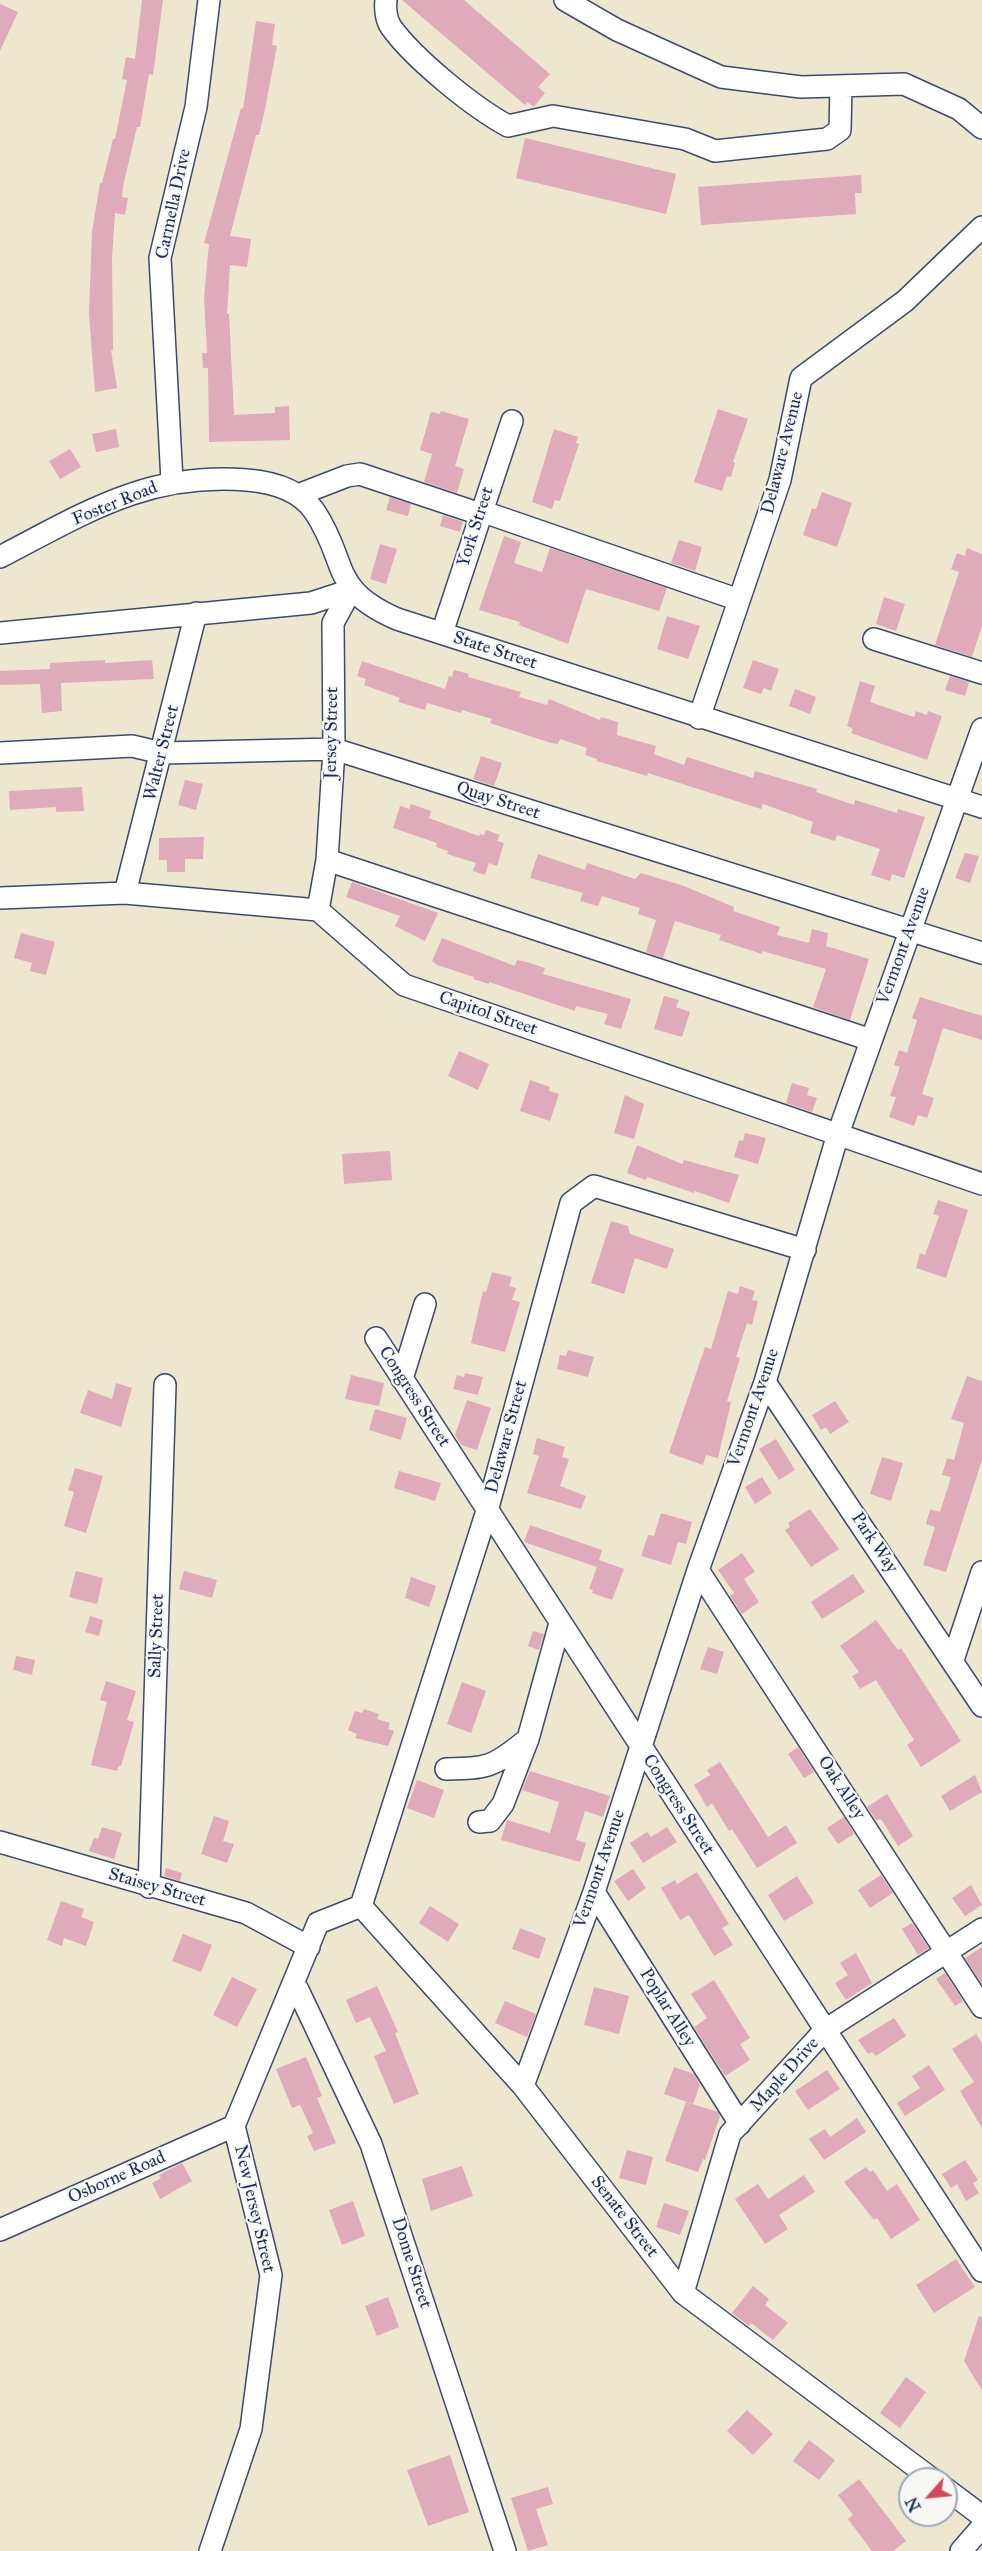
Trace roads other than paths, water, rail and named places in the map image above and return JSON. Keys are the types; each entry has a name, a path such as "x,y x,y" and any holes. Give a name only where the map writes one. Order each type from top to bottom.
{"street":[{"name":"Carmella Drive","path":"172,482 160,258 196,107 209,0"},
{"path":"386,0 390,26 429,67 491,117 508,126 553,116 685,139 715,151 827,139 840,130 841,86"},
{"path":"565,0 617,30 721,77 801,87 904,84 959,109 982,128"},
{"name":"Delaware Avenue","path":"699,718 780,480 801,378 905,301 982,227"},
{"name":"York Street","path":"442,633 512,421"},
{"path":"297,495 347,476 360,474 481,512 739,600"},
{"name":"Foster Road","path":"0,557 134,492 172,482 258,481 274,484 297,495 313,510 327,533 337,564 351,590"},
{"path":"0,633 311,603 351,590"},
{"name":"State Street","path":"351,590 371,607 442,633 699,718 982,807"},
{"name":"Jersey Street","path":"318,910 327,860 334,749 333,622 351,590"},
{"name":"Walter Street","path":"125,893 196,613"},
{"path":"874,639 982,673"},
{"name":"Vermont Avenue","path":"523,2086 594,1892 698,1570 765,1382 838,1134 982,729"},
{"name":"Quay Street","path":"0,753 132,746 162,753 334,749 982,953"},
{"path":"327,860 871,1040"},
{"path":"0,898 125,893 318,910"},
{"name":"Capitol Street","path":"318,910 404,986 982,1184"},
{"name":"Delaware Street","path":"361,1906 487,1511 571,1203 594,1186 805,1250"},
{"path":"402,1379 425,1304"},
{"name":"Congress Street","path":"376,1338 979,2267"},
{"name":"Park Way","path":"765,1382 982,1706"},
{"name":"Sally Street","path":"149,1887 165,1385"},
{"name":"Oak Alley","path":"698,1570 982,2007"},
{"path":"953,1660 982,1572"},
{"path":"479,1822 490,1821 503,1804 527,1740 560,1623"},
{"path":"446,1769 484,1768 498,1763 527,1740"},
{"name":"Staisey Street","path":"0,1842 149,1887 246,1913 309,1947"},
{"name":"Poplar Alley","path":"594,1892 740,2124"},
{"name":"New Jersey Street","path":"210,2551 251,2429 271,2275 234,2126 318,1923 361,1906"},
{"name":"Senate Street","path":"361,1906 523,2086 683,2294 916,2467"},
{"name":"Maple Drive","path":"683,2294 730,2134 825,2030 982,1929"},
{"name":"Dome Street","path":"292,1987 298,1990 371,2144 505,2551"},
{"name":"Osborne Road","path":"0,2230 234,2126"},
{"path":"979,2267 982,2239"},
{"path":"958,2498 982,2516"},
{"path":"961,2551 982,2526"}]}
